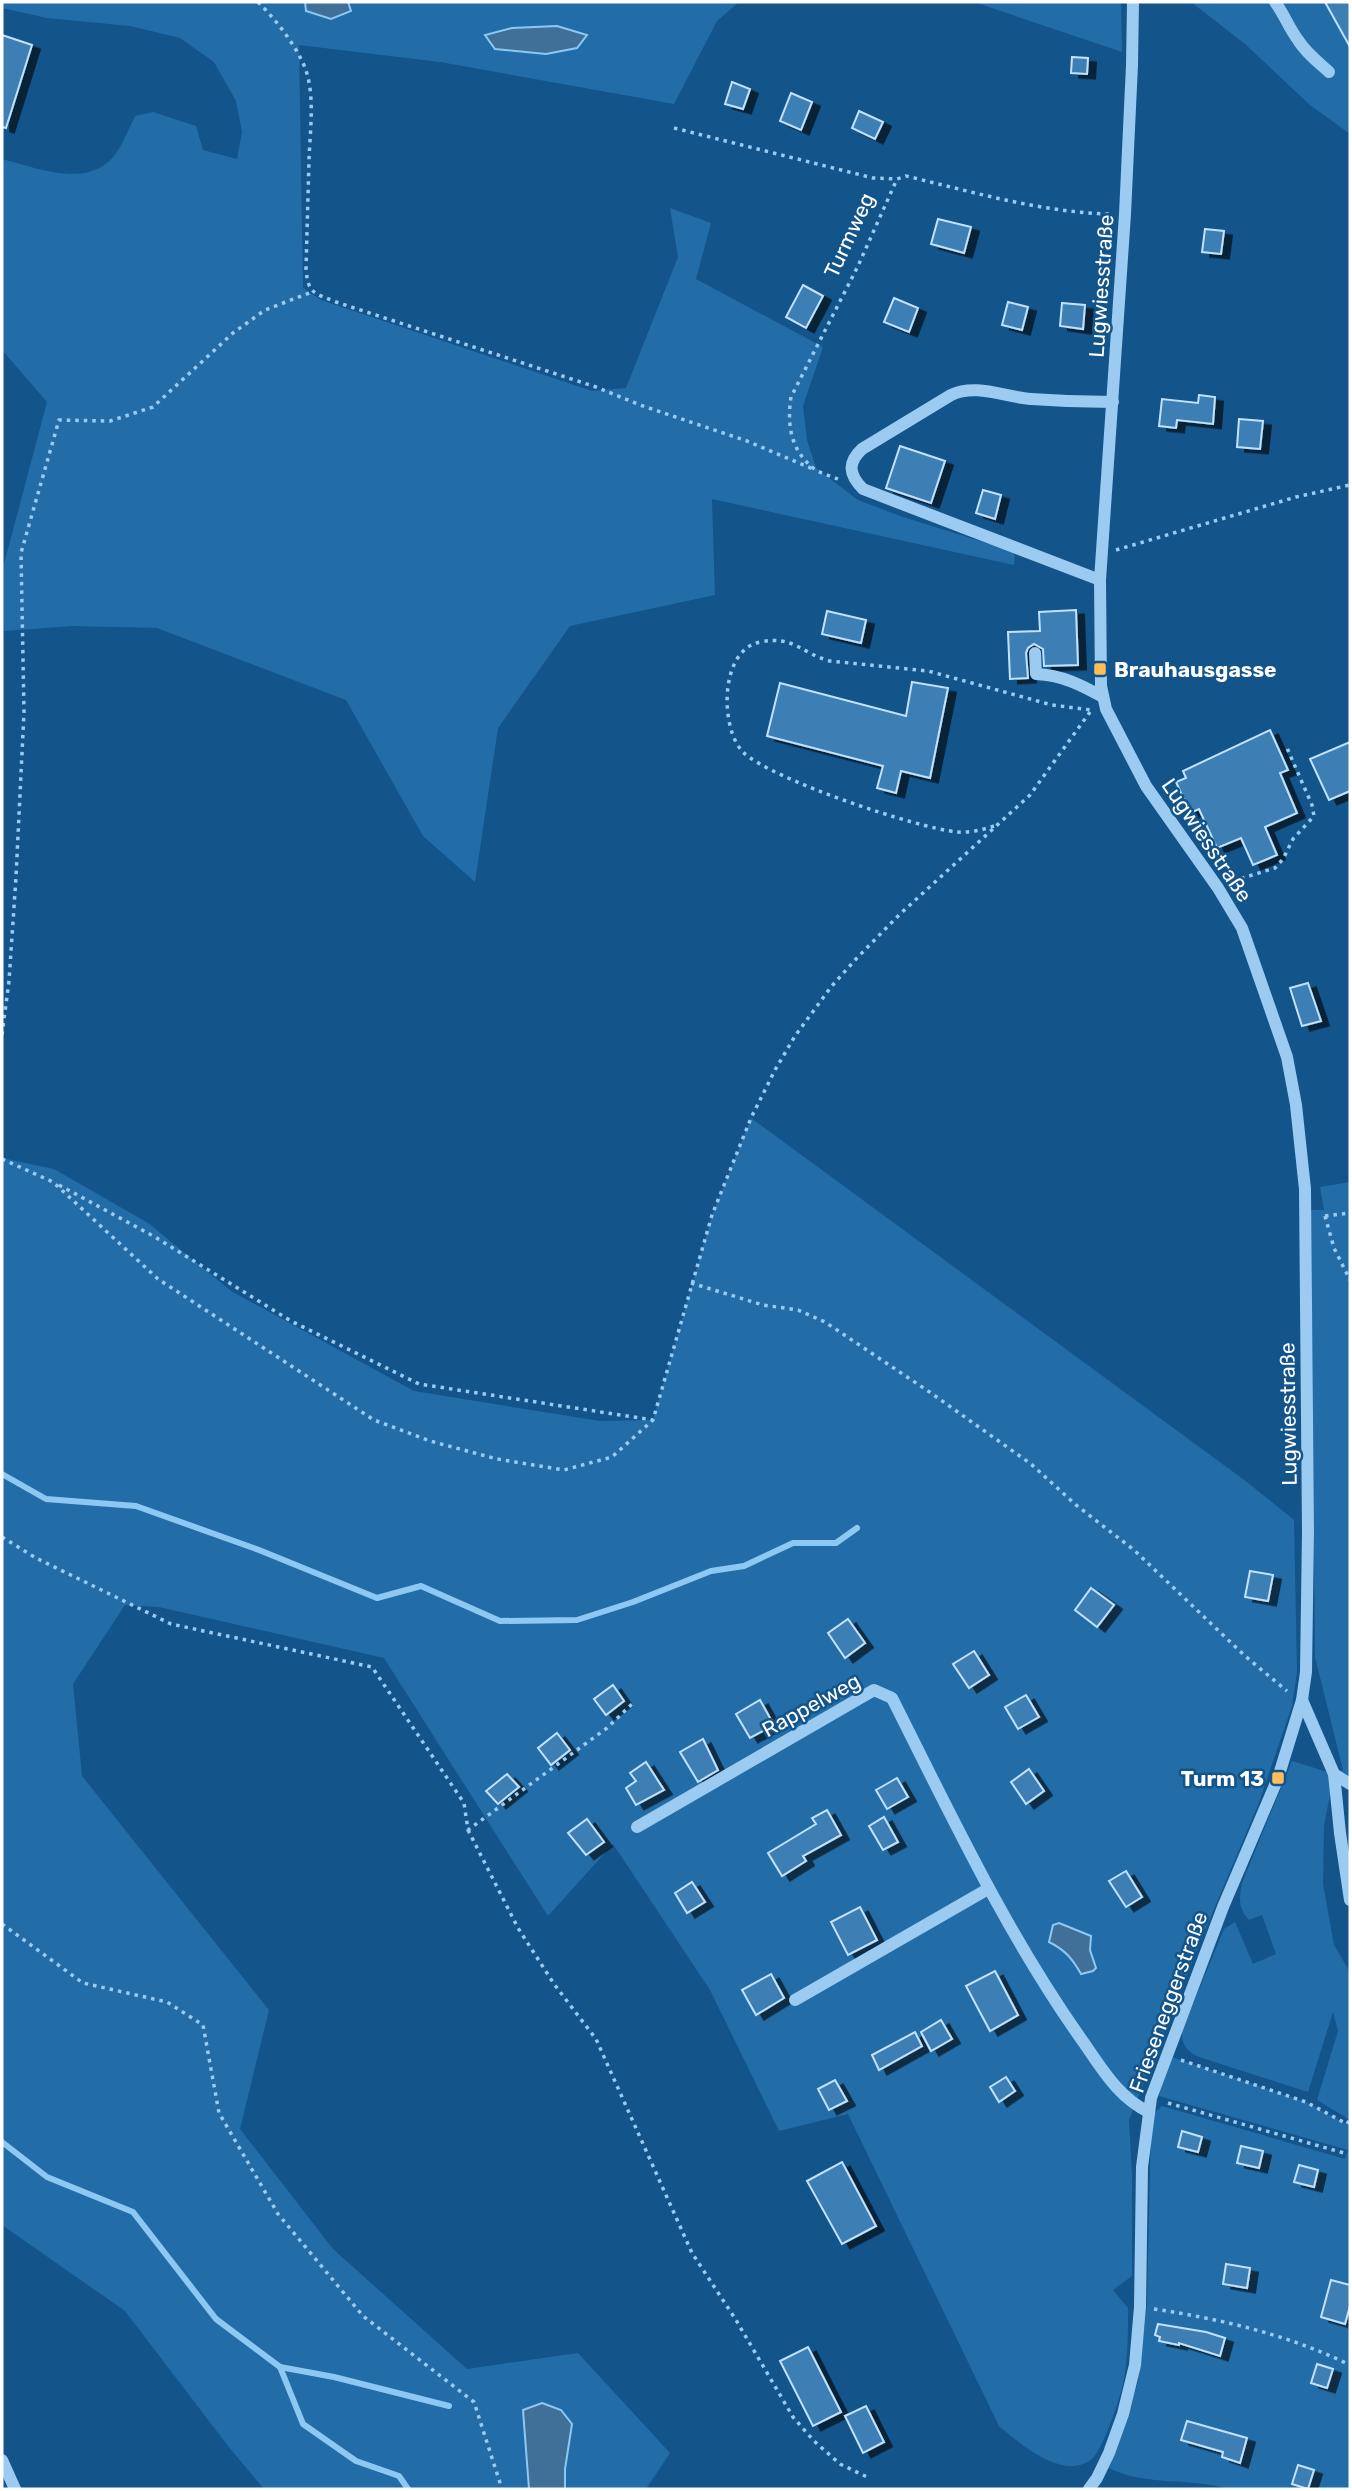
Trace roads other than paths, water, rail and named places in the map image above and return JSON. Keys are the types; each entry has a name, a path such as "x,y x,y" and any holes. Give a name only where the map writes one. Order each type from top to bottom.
{"street":[{"name":"Lugwiesstraße","path":"1133,2 1125,214 1100,580 1103,697 1114,725 1146,786 1218,888 1242,928 1275,1020 1289,1069 1302,1152 1305,1229 1308,1531 1306,1672 1302,1700"},
{"path":"1275,2 1287,17 1298,40 1329,72"},
{"path":"1100,580 863,489 852,476 851,465 862,449 959,391 975,390 1027,399 1113,402"},
{"path":"1035,653 1036,674 1055,675 1103,697"},
{"name":"Rappelweg","path":"637,1827 874,1690 892,1698 988,1889 1065,2018 1110,2080 1134,2105 1149,2112"},
{"path":"1302,1700 1335,1774 1350,1900"},
{"name":"Frieseneggerstraße","path":"1089,2489 1109,2454 1123,2414 1135,2364 1140,2307 1142,2167 1151,2098 1223,1907 1278,1778 1302,1700"},
{"path":"1335,1774 1350,1784"},
{"path":"795,2000 988,1889"},
{"path":"2,2460 15,2489"}],"waterway":[{"path":"2,1474 46,1499 136,1506 259,1550 377,1598 421,1586 500,1621 577,1620 633,1602 711,1571 744,1566 793,1543 836,1543 857,1528"},
{"path":"2,2142 47,2177 133,2212 216,2319 280,2367 303,2424 356,2461 399,2476 408,2489"},
{"path":"280,2367 334,2377 449,2406"}],"place":[{"name":"Brauhausgasse","path":"1100,669"},
{"name":"Turm 13","path":"1278,1778"}]}
